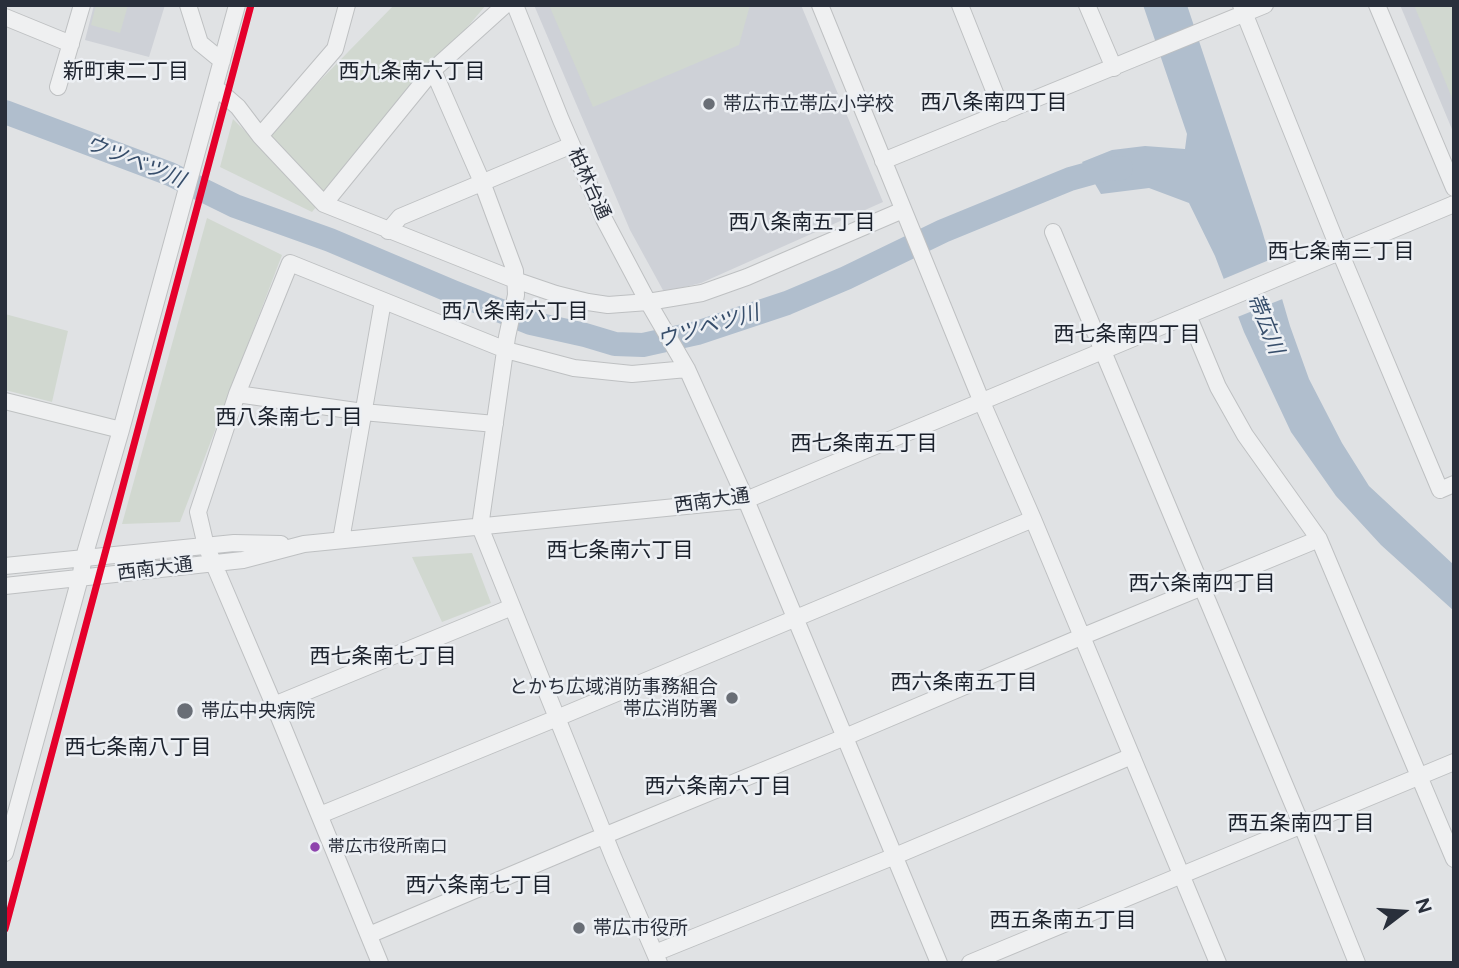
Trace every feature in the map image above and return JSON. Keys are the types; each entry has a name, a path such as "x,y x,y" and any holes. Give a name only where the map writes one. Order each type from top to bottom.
{"street":[{"path":"58,87 82,5"},
{"path":"188,5 200,43 222,61"},
{"path":"5,853 237,5"},
{"path":"260,135 335,49 346,5"},
{"path":"324,204 433,71 505,5"},
{"name":"柏林台通","path":"515,5 604,219 683,362 746,500 939,963"},
{"path":"820,5 981,400 1218,963"},
{"path":"960,5 1003,113"},
{"path":"1087,5 1114,68"},
{"path":"883,161 1206,30 1242,10 1265,5"},
{"path":"1377,5 1454,188"},
{"path":"1242,10 1440,490 1454,484"},
{"path":"5,18 71,44"},
{"path":"433,71 482,182 515,271 515,287 480,527 657,958 1132,756"},
{"path":"215,87 238,107 260,135 324,204 515,287 608,305 651,307 702,293 906,216"},
{"path":"388,231 400,217 572,145"},
{"name":"西南大通","path":"5,566 234,543 304,544 746,500 1454,204"},
{"path":"1053,232 1357,963"},
{"path":"380,963 206,546 198,512 237,394 290,263 383,301 574,368 632,374 683,362"},
{"path":"341,540 383,301"},
{"path":"1188,315 1218,387 1245,435 1319,539 1454,859"},
{"path":"237,394 363,412 495,424"},
{"path":"5,401 121,430"},
{"path":"320,815 1033,519"},
{"path":"369,935 1319,539"},
{"name":"西南大通","path":"5,586 243,560 304,544"},
{"path":"274,705 512,607"},
{"path":"970,963 1454,762"}],"shaded area":[{"path":"94,5 165,5 149,57 85,40"},
{"path":"96,5 128,5 120,33 91,25"},
{"path":"394,5 486,5 312,212 220,167 233,119 258,144"},
{"name":"帯広市立帯広小学校","path":"534,5 801,5 883,202 701,283 664,292 630,230"},
{"path":"549,5 750,5 739,45 593,107"},
{"path":"1400,5 1454,5 1454,134"},
{"path":"1414,5 1454,5 1454,103"},
{"path":"207,218 282,255 180,522 122,524"},
{"path":"5,314 68,331 52,402 5,390"},
{"path":"472,553 491,603 442,622 412,557"}],"water":[{"name":"帯広川","path":"1143,5 1187,5 1309,379 1342,443 1369,486 1454,565 1454,611 1381,545 1336,496 1291,432 1244,332 1215,256 1189,203 1149,188 1101,194 1082,162 1112,150 1145,146 1185,149 1187,134"}],"pier":[{"path":"1274,258 1285,298 1235,318 1221,280"}],"waterway":[{"name":"ウツベツ川","path":"5,112 170,174 235,206 330,240 531,323 615,344 643,345 697,333 787,303 943,231 1070,179 1106,169 1121,168"}],"transit line":[{"path":"5,929 251,5"}],"place":[{"name":"帯広市立帯広小学校","path":"709,104"},
{"name":"とかち広域消防事務組合 帯広消防署","path":"732,698"},
{"name":"帯広中央病院","path":"185,711"},
{"name":"帯広市役所南口","path":"315,847"},
{"name":"帯広市役所","path":"579,928"}],"district":[{"name":"新町東二丁目","path":"126,72"},
{"name":"西九条南六丁目","path":"412,72"},
{"name":"西八条南四丁目","path":"994,103"},
{"name":"西八条南五丁目","path":"802,223"},
{"name":"西七条南三丁目","path":"1341,252"},
{"name":"西八条南六丁目","path":"515,312"},
{"name":"西七条南四丁目","path":"1127,335"},
{"name":"西八条南七丁目","path":"289,418"},
{"name":"西七条南五丁目","path":"864,444"},
{"name":"西七条南六丁目","path":"620,551"},
{"name":"西六条南四丁目","path":"1202,584"},
{"name":"西七条南七丁目","path":"383,657"},
{"name":"西六条南五丁目","path":"964,683"},
{"name":"西七条南八丁目","path":"138,748"},
{"name":"西六条南六丁目","path":"718,787"},
{"name":"西五条南四丁目","path":"1301,824"},
{"name":"西六条南七丁目","path":"479,886"},
{"name":"西五条南五丁目","path":"1063,921"}]}
